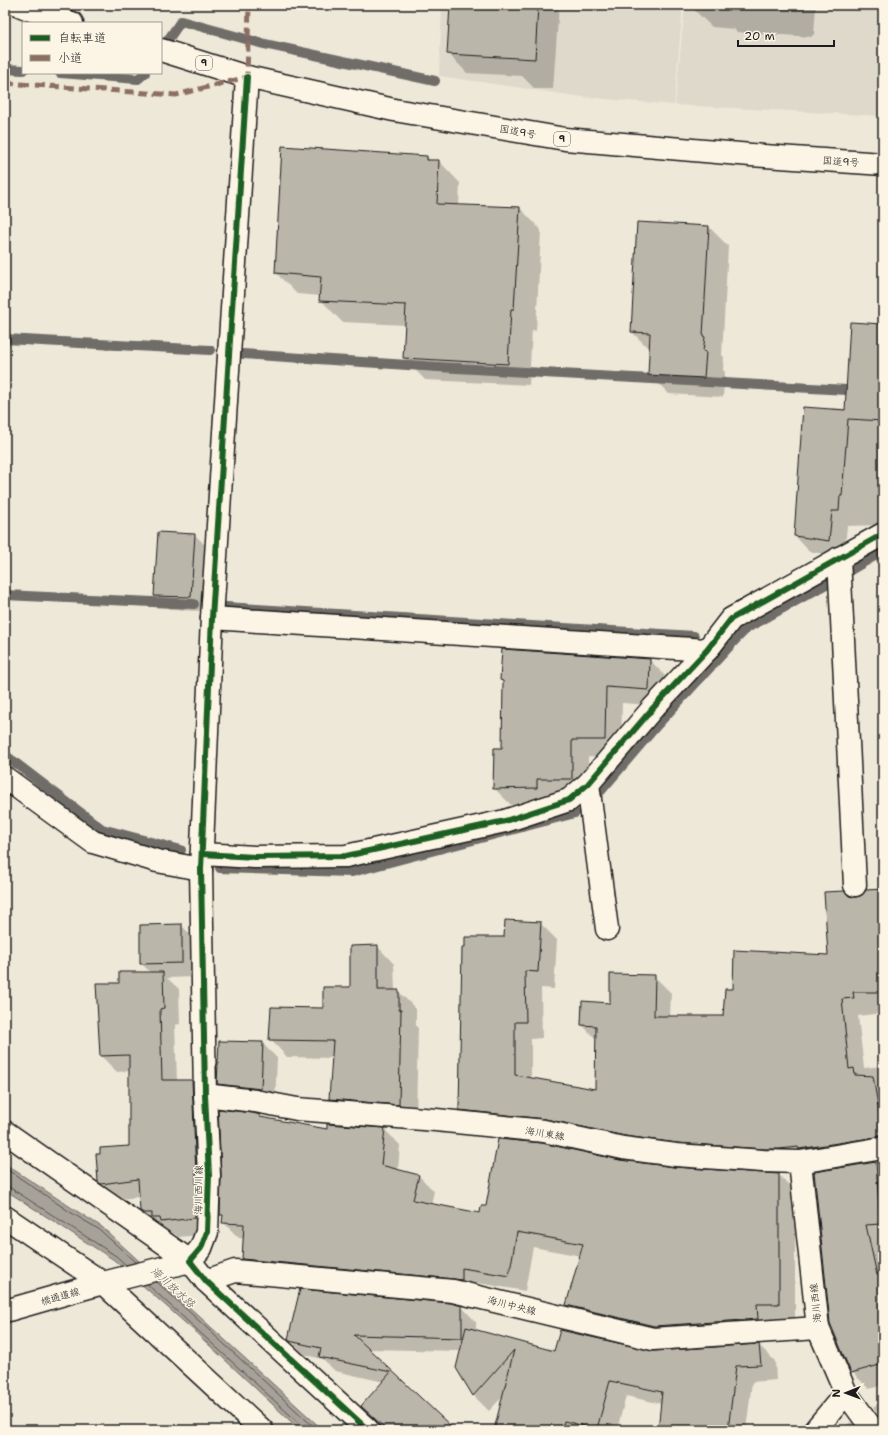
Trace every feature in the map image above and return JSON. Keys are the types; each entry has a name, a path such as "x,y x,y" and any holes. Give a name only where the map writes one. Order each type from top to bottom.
{"main road":[{"path":"20,5 44,15 68,22"},
{"name":"国道9号","path":"162,50 247,76 394,110 565,139 751,156 883,164"},
{"name":"海川西川線","path":"190,1261 201,1248 207,1232 209,1175 205,1096 201,862 212,618 247,76"},
{"path":"5,778 93,842 157,861 201,862 255,857 346,856 505,821 569,800 588,784 653,708 706,650 730,619 883,534"},
{"path":"839,558 855,885"},
{"path":"212,618 706,650"},
{"path":"588,784 607,929"},
{"name":"海川東線","path":"205,1096 255,1101 297,1109 436,1120 544,1131 624,1148 676,1155 800,1162 883,1148"},
{"path":"5,1132 190,1261 206,1281 368,1430"},
{"name":"海川西線","path":"800,1162 818,1328 846,1393 873,1430"},
{"path":"5,1217 109,1282 262,1430"},
{"name":"橋通道線","path":"5,1311 190,1261"},
{"name":"海川中央線","path":"206,1281 234,1271 453,1291 654,1339 818,1328"},
{"path":"815,1430 846,1393"}],"shaded area":[{"path":"442,5 683,5 674,105 583,97 439,76"},
{"path":"685,5 883,5 883,116 675,105"}],"water":[{"path":"5,1164 102,1227 323,1430 300,1430 192,1329 114,1260 5,1190"}],"building":[{"path":"450,5 538,5 535,59 447,54"},
{"path":"282,146 427,156 427,160 439,160 437,204 520,207 514,309 511,309 508,364 403,358 406,305 319,301 321,277 275,273"},
{"path":"637,222 709,226 703,336 705,337 703,351 706,352 704,378 648,375 650,333 631,332"},
{"path":"850,322 883,324 883,421 848,419 842,496 840,496 839,511 832,511 829,541 794,536 803,407 845,410"},
{"path":"158,532 195,534 191,597 154,596"},
{"path":"502,649 650,659 649,690 606,687 605,740 572,740 572,779 537,779 537,788 493,789 494,748 502,748 503,681 500,680"},
{"path":"883,889 883,992 853,992 854,998 842,999 849,1069 854,1068 855,1075 873,1076 883,1136 799,1149 798,1147 764,1149 677,1143 625,1136 545,1119 459,1110 462,947 465,947 465,937 504,937 505,920 541,922 538,972 525,971 526,1022 515,1022 515,1075 595,1089 596,1026 581,1025 582,1001 610,1003 610,974 655,975 654,1016 723,1016 725,989 733,989 734,950 828,955 824,892 844,891 849,896 856,897 862,895 866,890"},
{"path":"182,924 182,963 140,964 140,925"},
{"path":"378,945 378,990 399,990 399,1010 401,1010 399,1105 329,1099 333,1041 269,1040 271,1007 323,1008 323,987 350,987 350,946"},
{"path":"119,972 163,972 164,1008 160,1009 162,1080 192,1080 196,1175 195,1218 161,1222 160,1218 152,1218 152,1213 144,1213 140,1211 138,1179 101,1184 98,1182 96,1154 100,1154 100,1148 129,1146 129,1055 100,1056 96,983 119,983"},
{"path":"219,1041 263,1042 261,1089 217,1084"},
{"path":"218,1109 253,1113 260,1115 260,1117 327,1129 327,1124 385,1128 381,1165 419,1175 413,1200 480,1213 481,1206 486,1206 498,1139 542,1143 620,1160 674,1167 779,1174 779,1304 757,1304 758,1319 654,1326 566,1305 583,1244 517,1232 509,1276 462,1268 462,1280 242,1259 244,1224 222,1223 223,1215 220,1215 221,1174"},
{"path":"876,1162 880,1224 866,1225 877,1275 883,1274 883,1364 851,1373 830,1323 814,1172"},
{"path":"300,1289 451,1303 462,1306 462,1338 354,1335 455,1430 387,1430 361,1406 391,1372 319,1357 321,1348 289,1341 288,1339"},
{"path":"466,1327 554,1351 560,1330 654,1351 759,1344 761,1365 736,1366 728,1430 658,1430 662,1392 610,1381 597,1429 564,1421 562,1430 494,1430 514,1350 473,1396 456,1368"}],"waterway":[{"path":"162,49 181,21 260,43 435,81"},
{"path":"5,69 22,70"},
{"path":"73,74 138,79 144,74"},
{"path":"5,339 210,350"},
{"path":"243,354 438,367 883,392"},
{"path":"849,571 883,551"},
{"path":"599,793 657,725 747,628 830,582"},
{"path":"5,595 194,604"},
{"path":"226,607 694,636"},
{"path":"5,755 102,829 181,850"},
{"path":"220,868 352,872 575,813"}],"marked path":[{"path":"5,83 176,95 247,77 249,5"}],"cycle path":[{"path":"247,77 212,618 201,869 205,1095 209,1175 207,1232 201,1248 190,1261 206,1281 368,1430"},
{"path":"202,854 255,857 346,856 505,821 569,800 588,784 653,708 707,650 731,619 883,534"}],"water label":[{"name":"海川放水路","path":"173,1287"}]}
